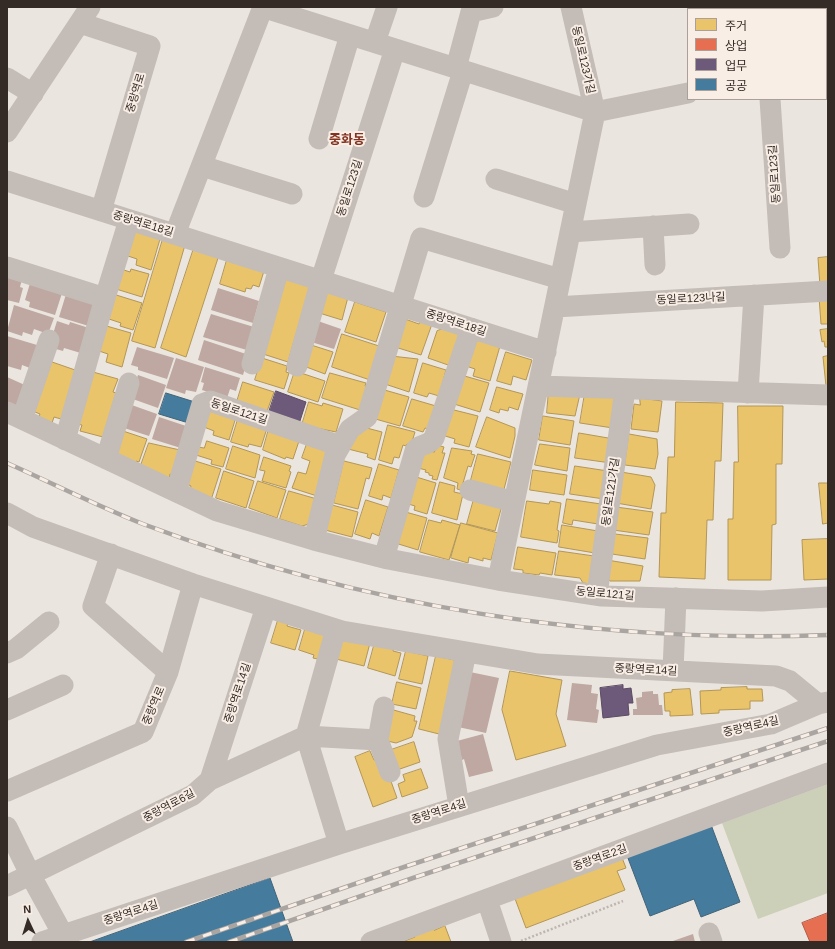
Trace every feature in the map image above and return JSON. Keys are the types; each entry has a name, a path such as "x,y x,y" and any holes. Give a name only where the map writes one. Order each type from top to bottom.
{"street":[{"path":"175,234 263,7 304,13 350,35 595,112 687,92"},
{"path":"375,42 386,7"},
{"path":"424,197 459,69 471,12 493,7"},
{"name":"동일로123가길","path":"571,7 595,112"},
{"name":"중랑역로","path":"7,132 85,15 150,46 101,211"},
{"path":"319,139 350,35"},
{"name":"동일로123길","path":"320,280 395,49"},
{"path":"7,78 33,94"},
{"name":"동일로123길","path":"770,100 780,248"},
{"path":"498,580 595,112"},
{"path":"202,166 292,194"},
{"path":"496,179 576,204"},
{"name":"중랑역로18길","path":"7,181 546,352"},
{"path":"65,440 105,298 129,220"},
{"path":"570,232 689,224"},
{"path":"653,226 656,265"},
{"path":"314,540 335,455 350,429 367,417 421,238 560,280"},
{"path":"7,267 105,298"},
{"path":"252,364 279,268"},
{"path":"297,366 320,280"},
{"name":"동일로123나길","path":"555,306 828,291"},
{"path":"748,393 754,295"},
{"path":"384,558 415,452 419,446 430,444 434,438 472,328"},
{"name":"동일로121길","path":"49,340 14,416 217,511 314,540 384,558 498,580 597,595 762,601 828,598"},
{"path":"106,459 129,383"},
{"path":"539,386 828,396"},
{"name":"동일로121가길","path":"597,595 625,389"},
{"name":"동일로121길","path":"176,492 202,404 206,401 210,401 340,446"},
{"path":"470,490 514,502"},
{"name":"중랑역로14길","path":"7,513 33,527 193,584 336,629 538,664 784,678 823,703"},
{"path":"111,554 93,606 168,672"},
{"name":"중랑역로","path":"7,790 143,732 168,672 193,584"},
{"path":"673,671 676,598"},
{"name":"중랑역로14길","path":"210,780 266,607"},
{"path":"7,653 16,649 49,622"},
{"path":"336,629 306,736 339,844"},
{"path":"458,806 448,739 466,652"},
{"path":"7,710 63,685"},
{"name":"중랑역로4길","path":"42,942 65,939 339,844 657,745 771,724 823,703"},
{"path":"384,707 378,740 390,772"},
{"name":"중랑역로6길","path":"7,886 31,876 193,795 210,780 306,736 378,740"},
{"name":"중랑역로2길","path":"371,942 828,773"},
{"path":"7,827 31,876 65,939"},
{"path":"487,900 501,942"}],"path":[{"path":"519,942 623,901"}],"green space":[{"path":"828,784 828,893 758,919 722,823"}],"building: 주거":[{"path":"133,231 160,239 151,270 136,265 137,259 125,255"},
{"path":"163,239 185,245 155,348 132,341"},
{"path":"194,248 219,255 186,357 161,348"},
{"path":"828,257 828,285 820,286 818,258"},
{"path":"227,260 264,271 259,287 253,285 251,289 246,288 245,292 220,284"},
{"path":"121,269 130,272 131,269 149,274 142,297 116,289"},
{"path":"283,278 310,286 288,362 260,353"},
{"path":"322,288 348,297 342,320 316,312"},
{"path":"113,294 142,303 133,330 120,326 121,323 106,318"},
{"path":"828,296 828,324 821,324 819,297"},
{"path":"355,302 386,312 376,342 345,332"},
{"path":"405,319 419,324 421,320 432,324 421,355 395,347"},
{"path":"103,325 131,333 122,367 106,362 108,354 96,350"},
{"path":"445,328 458,331 461,337 451,366 428,358 437,331"},
{"path":"828,329 828,347 825,347 824,341 822,342 820,330"},
{"path":"342,334 379,346 370,380 332,367"},
{"path":"475,338 500,346 490,381 473,376 475,369 466,366"},
{"path":"308,344 333,352 325,374 301,365"},
{"path":"506,352 532,360 526,380 513,376 511,385 497,381"},
{"path":"391,356 418,359 409,392 382,383"},
{"path":"828,356 828,385 826,386 823,357"},
{"path":"262,358 287,366 286,372 289,373 284,389 255,380"},
{"path":"52,362 78,371 61,419 54,417 52,423 38,419 40,414 35,412"},
{"path":"423,363 446,370 439,396 429,393 427,397 414,393"},
{"path":"295,371 325,381 318,402 288,392"},
{"path":"93,372 118,379 113,392 116,393 103,437 80,431 82,425 77,424"},
{"path":"330,373 366,383 365,386 367,387 360,410 322,398"},
{"path":"461,375 489,383 480,412 454,404"},
{"path":"243,382 274,392 266,414 236,405"},
{"path":"497,387 523,394 518,410 509,407 508,411 500,409 499,413 490,410"},
{"path":"381,389 409,397 400,426 372,418"},
{"path":"549,390 580,394 575,416 547,413"},
{"path":"585,393 618,393 613,428 580,423"},
{"path":"640,398 662,401 658,432 631,429 634,404 640,405"},
{"path":"412,399 436,406 428,429 425,428 423,432 403,426"},
{"path":"309,402 322,406 323,403 343,409 336,432 302,425"},
{"path":"676,402 723,403 721,461 715,461 713,520 707,520 705,579 659,577 661,513 666,513 668,457 674,457"},
{"path":"738,406 783,406 782,464 776,464 776,524 772,525 771,580 728,580 728,519 733,519 734,462 738,462"},
{"path":"209,409 236,417 229,440 213,435 214,431 204,427"},
{"path":"450,409 478,416 469,447 454,443 455,439 442,435"},
{"path":"239,416 268,425 261,447 249,444 248,447 231,442"},
{"path":"543,416 574,421 570,445 539,440"},
{"path":"487,417 515,428 515,436 510,458 476,447"},
{"path":"270,425 301,435 293,459 286,457 285,459 263,450"},
{"path":"388,425 415,432 411,445 403,445 399,458 394,457 392,464 379,460"},
{"path":"359,426 382,432 375,460 367,457 368,454 348,449"},
{"path":"117,429 147,439 139,462 136,461 135,465 108,456"},
{"path":"579,433 614,439 611,463 575,458"},
{"path":"629,434 657,439 658,454 655,469 625,465"},
{"path":"207,441 229,448 223,467 211,464 212,460 196,455 198,447 204,448"},
{"path":"308,441 333,448 317,496 292,488 298,472 306,474 310,461 302,458"},
{"path":"149,443 180,450 173,475 170,474 169,479 140,468"},
{"path":"540,444 570,448 567,471 535,465"},
{"path":"437,445 444,447 442,453 445,453 437,480 432,479 433,476 425,472 426,470 418,468 423,449 434,452"},
{"path":"233,446 260,455 255,478 226,469"},
{"path":"452,448 472,451 471,454 475,455 471,467 468,466 461,490 457,489 458,483 444,478"},
{"path":"478,454 511,462 502,497 471,480"},
{"path":"264,457 291,466 289,471 291,472 286,488 262,481 265,471 260,470"},
{"path":"192,460 221,469 211,500 189,493 191,486 185,483"},
{"path":"344,461 372,468 369,479 366,478 358,509 334,503"},
{"path":"379,464 399,470 391,498 383,495 382,500 369,496"},
{"path":"575,466 608,471 604,499 570,494"},
{"path":"533,470 567,475 564,495 530,490"},
{"path":"224,471 254,481 246,508 216,498"},
{"path":"621,472 651,477 655,485 651,509 616,503"},
{"path":"413,476 436,483 427,514 414,510 415,506 405,503"},
{"path":"258,481 286,490 277,518 249,508"},
{"path":"440,482 455,486 454,492 463,494 457,520 432,513"},
{"path":"819,483 828,483 828,523 823,524"},
{"path":"289,491 317,499 309,524 302,526 280,519"},
{"path":"474,499 503,502 495,531 467,524"},
{"path":"567,499 601,504 598,524 573,520 572,525 563,523"},
{"path":"366,500 388,507 379,536 372,533 370,539 355,534"},
{"path":"527,501 549,504 550,501 561,503 557,530 559,531 557,543 521,537"},
{"path":"332,505 358,512 352,537 325,530"},
{"path":"616,507 653,512 649,535 613,530"},
{"path":"402,511 427,518 418,550 392,542"},
{"path":"429,520 441,523 442,520 460,525 449,560 420,552"},
{"path":"461,523 498,533 491,560 483,558 483,561 469,557 468,563 451,558"},
{"path":"562,525 598,531 595,553 559,547"},
{"path":"615,534 648,538 645,559 612,554"},
{"path":"828,539 828,579 804,580 802,540"},
{"path":"518,547 556,553 552,575 523,573 523,570 514,569"},
{"path":"559,551 594,556 591,584 583,583 580,578 555,575"},
{"path":"607,560 643,566 640,581 610,581 605,575"},
{"path":"279,617 289,620 287,626 301,630 295,650 271,643"},
{"path":"306,626 333,634 322,660 313,658 314,655 299,650"},
{"path":"342,636 370,643 364,666 336,659"},
{"path":"375,642 394,647 393,651 401,653 395,676 368,668"},
{"path":"406,651 428,656 422,684 399,679"},
{"path":"436,656 459,661 443,735 419,729"},
{"path":"510,671 562,680 556,714 566,746 516,760 502,710"},
{"path":"397,682 421,688 416,709 392,704"},
{"path":"747,687 747,689 762,689 763,701 750,701 750,709 719,710 719,713 701,714 700,691 721,690 721,688"},
{"path":"690,689 693,715 670,716 670,711 665,711 664,693 672,692 672,690"},
{"path":"390,709 415,716 414,721 417,721 412,737 396,743 383,740"},
{"path":"414,742 420,762 397,770 391,750"},
{"path":"370,751 374,760 380,759 388,773 397,798 373,807 355,757"},
{"path":"421,769 428,788 402,797 398,784 405,781 403,775"},
{"path":"621,855 626,868 617,871 625,890 526,928 514,896"},
{"path":"445,926 451,942 402,942 415,937 414,935 433,928 434,930"}],"building: 상업":[{"path":"828,913 828,942 810,942 802,923"}],"building: 업무":[{"path":"276,391 306,402 299,424 268,415"},
{"path":"623,685 623,689 631,688 633,703 628,703 629,715 603,718 600,688"}],"building: 공공":[{"path":"166,393 198,403 192,424 159,414"},
{"path":"710,822 740,902 701,917 694,899 650,916 626,853"},
{"path":"270,878 293,942 90,942"}],"building: 기타":[{"path":"7,270 23,275 20,287 23,288 19,303 7,300"},
{"path":"31,280 63,290 55,315 29,307 30,302 25,300"},
{"path":"218,288 259,301 253,323 211,310"},
{"path":"67,291 100,302 92,327 59,317"},
{"path":"14,305 54,318 48,334 34,329 32,335 23,332 22,336 7,331"},
{"path":"211,314 254,327 250,351 203,337"},
{"path":"315,320 341,329 334,349 308,341"},
{"path":"57,321 69,325 70,322 92,329 84,354 64,348 63,351 49,347"},
{"path":"7,336 37,345 30,368 22,365 21,370 7,366"},
{"path":"204,340 249,355 243,375 198,360"},
{"path":"137,347 174,358 167,379 138,370 138,367 131,365"},
{"path":"176,358 204,367 196,392 186,390 185,394 166,388"},
{"path":"205,367 240,378 236,391 230,389 227,398 202,390 204,383 201,382"},
{"path":"138,375 166,385 158,408 130,398"},
{"path":"7,377 27,386 17,411 7,406"},
{"path":"126,403 157,414 149,436 118,426"},
{"path":"159,417 192,428 184,449 152,439"},
{"path":"470,672 499,678 486,733 458,727"},
{"path":"572,683 592,685 591,693 598,694 596,709 599,710 597,723 567,720"},
{"path":"653,691 653,694 658,694 659,705 662,705 663,715 633,715 633,709 637,709 636,698 642,697 642,692"},
{"path":"483,734 493,771 469,777 464,759 462,760 457,741"},
{"path":"693,934 695,942 670,942"}],"railway":[{"path":"7,463 126,517 225,553 309,577 394,598 480,614 566,625 653,633 741,636 828,635"},
{"path":"186,942 407,866 828,728"},
{"path":"229,942 413,878 828,741"}],"district":[{"name":"중화동","path":"347,140"}]}
